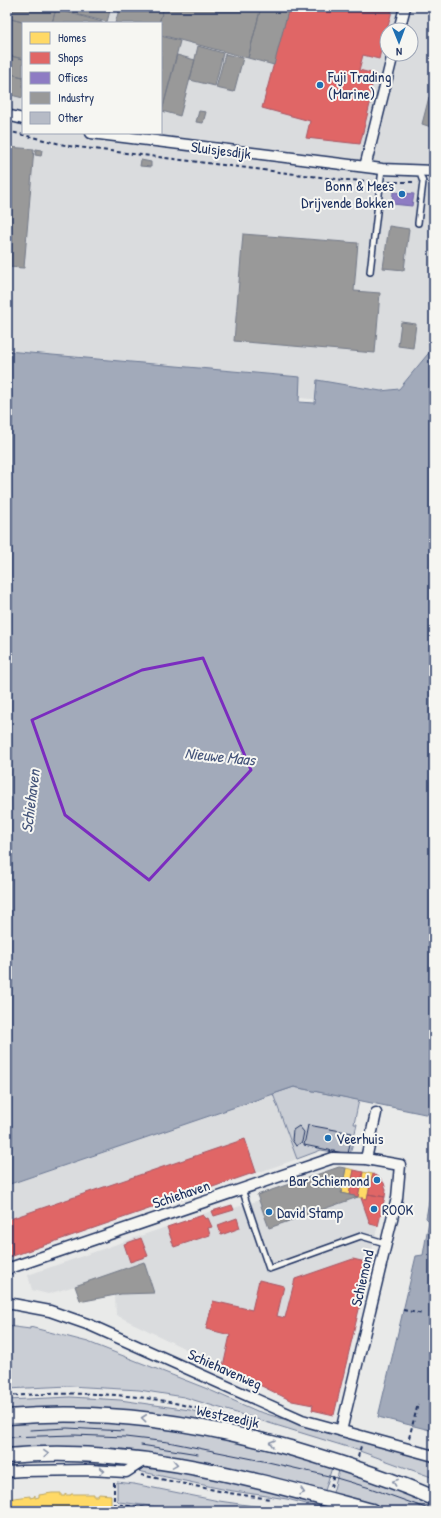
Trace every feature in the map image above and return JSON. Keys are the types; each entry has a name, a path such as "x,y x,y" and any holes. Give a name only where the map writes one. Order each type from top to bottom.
{"main road":[{"name":"Westzeedijk","path":"7,1417 46,1414 96,1414 152,1419 212,1429 318,1456 402,1485 434,1498"},
{"path":"7,1456 58,1454 146,1459 202,1468 283,1486 372,1511"}],"street":[{"path":"401,22 405,7"},
{"path":"366,167 391,62"},
{"path":"7,115 22,119"},
{"name":"Sluisjesdijk","path":"99,134 382,169 434,171"},
{"path":"366,1159 376,1113"},
{"name":"Schiehaven","path":"7,1269 332,1158 366,1159"},
{"name":"Schiemond","path":"341,1431 397,1198 400,1165 366,1159"},
{"name":"Schiehavenweg","path":"7,1303 50,1311 90,1325 302,1420 434,1456"},
{"path":"7,1472 89,1470 126,1472 146,1459"}],"lane":[{"path":"370,272 382,169"},
{"path":"418,223 422,182 419,171"},
{"path":"242,1189 269,1269 362,1236 385,1243"}],"path":[{"name":"Sluisjesdijk","path":"7,131 69,146 344,180 422,182"},
{"path":"403,1310 423,1314"},
{"path":"411,1431 418,1404"},
{"path":"113,1511 114,1471"},
{"path":"126,1472 228,1493 274,1499"},
{"path":"114,1504 168,1511"}],"highlighted area":[{"path":"203,658 251,770 149,880 65,815 32,720 142,670"}],"shaded area":[{"path":"7,7 434,7 434,420 398,407 7,371"},
{"path":"294,1087 359,1100 354,1124 357,1124 350,1155 321,1150 297,1159 273,1094"},
{"path":"273,1094 297,1159 7,1258 7,1185"},
{"path":"339,1167 378,1176 384,1183 386,1190 334,1415 312,1410 313,1405 292,1401 116,1315 115,1295 84,1301 80,1300 75,1286 48,1294 32,1290 28,1275 232,1204 234,1208 259,1200 257,1195"},
{"path":"7,1326 30,1329 30,1327 88,1342 205,1388 257,1411 320,1430 434,1460 434,1478 354,1449 184,1397 139,1390 69,1386 7,1389"},
{"path":"70,1397 120,1400 190,1410 367,1465 434,1490 434,1492 201,1423 7,1412 7,1400"},
{"path":"93,1419 202,1431 333,1464 324,1494 236,1471 7,1453 7,1421"},
{"path":"146,1465 264,1488 344,1510 333,1511 287,1499 227,1490 138,1471"},
{"path":"340,1467 434,1505 434,1511 393,1511 332,1496"},
{"path":"117,1482 219,1501 288,1511 190,1511 119,1502 117,1500"}],"water":[{"name":"Nieuwe Maas","path":"434,270 434,1114 425,1114 294,1087 7,1185 7,351 300,377 299,402 315,403 317,380 381,391 399,389 432,349"},
{"path":"434,1174 434,1431 378,1417 416,1256 423,1255 429,1221 426,1218"}],"building: Homes":[{"path":"346,1168 354,1170 349,1195 341,1193"},
{"path":"363,1172 373,1174 367,1199 358,1197"},
{"path":"61,1493 61,1496 65,1496 65,1494 94,1494 94,1496 98,1496 99,1494 111,1495 111,1511 7,1511 7,1499 30,1496 30,1498 34,1497 35,1495 35,1498 39,1497 39,1495"}],"building: Shops":[{"name":"Fuji Trading (Marine)","path":"289,7 393,7 389,22 379,22 379,59 363,55 359,70 375,74 369,96 367,95 366,99 371,100 360,144 306,138 310,121 262,108"},
{"path":"245,1139 256,1172 7,1258 7,1220"},
{"path":"354,1170 363,1172 358,1197 349,1195"},
{"path":"373,1174 379,1177 384,1183 386,1190 385,1197 368,1194"},
{"path":"368,1194 385,1197 378,1226 370,1224 361,1198 367,1199"},
{"path":"232,1205 234,1210 214,1216 212,1211"},
{"path":"203,1215 205,1219 208,1218 212,1227 208,1228 210,1235 174,1247 167,1227"},
{"path":"237,1218 240,1228 221,1235 218,1225"},
{"path":"141,1238 148,1256 130,1262 124,1244"},
{"path":"353,1259 370,1263 334,1415 312,1410 313,1405 292,1401 223,1367 230,1335 206,1329 213,1301 252,1310 259,1280 284,1286 277,1316 285,1318 295,1279"}],"building: Offices":[{"path":"393,192 414,194 412,206 392,204"}],"building: Industry":[{"path":"7,7 46,7 56,9 52,22 22,22 7,18"},
{"path":"56,7 111,7 107,22 56,9"},
{"path":"120,7 164,7 159,22 115,22"},
{"path":"164,7 261,7 248,58 162,35 162,22 159,22"},
{"path":"261,7 289,7 274,65 248,58"},
{"path":"56,9 102,22 52,22"},
{"path":"7,18 22,22 22,59 7,55"},
{"path":"162,36 180,41 162,111"},
{"path":"198,46 223,53 215,86 190,80"},
{"path":"225,54 243,58 234,92 216,88"},
{"path":"7,55 22,59 22,77 7,73"},
{"path":"177,55 195,60 180,116 162,111"},
{"path":"7,73 22,77 22,98 7,94"},
{"path":"429,97 434,98 434,128 422,124"},
{"path":"199,111 206,112 203,123 196,122"},
{"path":"7,147 34,149 24,268 7,267"},
{"path":"36,149 42,150 41,156 35,155"},
{"path":"141,160 151,162 151,167 140,166"},
{"path":"389,226 409,229 404,270 383,268"},
{"path":"243,234 358,243 354,291 380,293 375,353 234,341"},
{"path":"401,322 416,324 413,348 398,346"},
{"path":"339,1167 346,1168 341,1193 358,1197 269,1228 257,1195"},
{"path":"144,1262 154,1293 121,1294 84,1301 80,1300 75,1286"}],"building: Other":[{"name":"Veerhuis","path":"308,1125 352,1133 348,1154 304,1145"},
{"name":"Veerhuis","path":"299,1126 304,1132 302,1142 296,1146 292,1140 293,1130"}],"tram line":[{"path":"30,1430 67,1428 124,1431"},
{"path":"7,1437 74,1435 125,1437 168,1442 333,1477 370,1488 434,1511"},
{"path":"141,1445 198,1454"}],"place":[{"name":"Fuji Trading (Marine)","path":"320,85"},
{"name":"Bonn & Mees Drijvende Bokken","path":"402,194"},
{"name":"Veerhuis","path":"328,1138"},
{"name":"Bar Schiemond","path":"377,1180"},
{"name":"ROOK","path":"374,1209"},
{"name":"David Stamp","path":"269,1212"}]}
